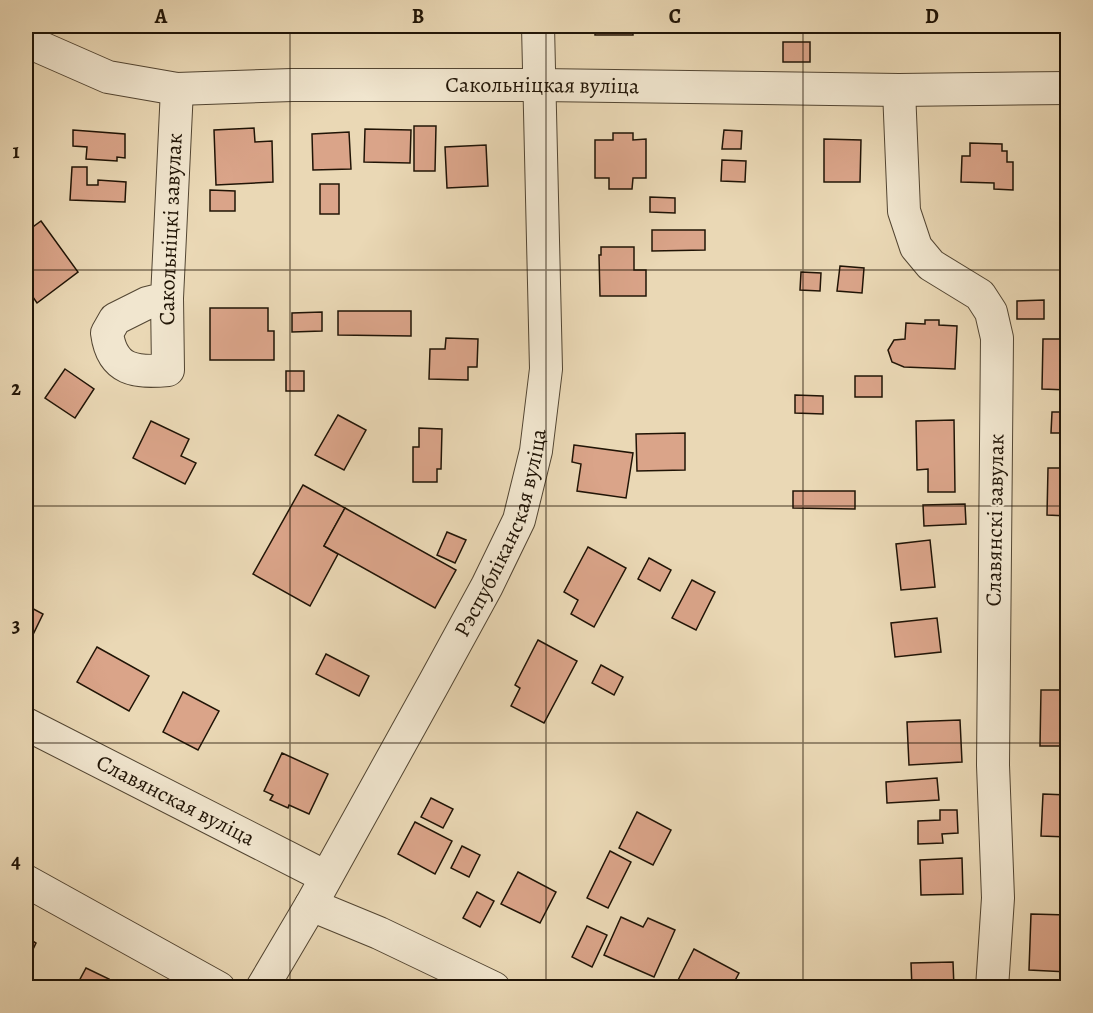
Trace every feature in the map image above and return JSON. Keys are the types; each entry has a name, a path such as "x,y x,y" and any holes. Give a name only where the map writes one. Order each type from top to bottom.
{"street":[{"name":"Рэспубліканская вуліца","path":"262,987 311,905 487,586 519,520 536,451 546,369 538,26"},
{"name":"Сакольніцкая вуліца","path":"26,41 108,77 177,89 292,85 540,85 899,90 1068,88"},
{"name":"Сакольніцкі завулак","path":"167,298 147,303 116,319 107,333 108,344 121,364 141,372 168,370 167,298 177,89"},
{"name":"Славянскі завулак","path":"899,90 904,211 916,247 931,265 980,295 991,312 997,338 993,765 998,898 992,987"},
{"name":"Славянская вуліца","path":"26,724 326,877"},
{"path":"26,881 219,987"},
{"path":"311,905 379,933 494,987"}],"building":[{"path":"171,26 226,26 226,31 171,29"},
{"path":"335,26 369,26 369,29 335,28"},
{"path":"595,26 633,26 633,35 595,35"},
{"path":"783,42 810,42 810,62 783,62"},
{"path":"414,126 436,126 435,171 414,171"},
{"path":"254,128 255,142 272,141 273,182 216,185 214,130"},
{"path":"365,129 411,130 410,163 364,162"},
{"path":"73,130 125,134 125,158 117,157 117,161 86,159 87,147 73,146"},
{"path":"724,130 742,131 741,149 722,149"},
{"path":"349,132 351,169 313,170 312,134"},
{"path":"613,133 633,133 633,140 646,139 646,178 633,178 632,189 609,189 609,178 595,178 595,140 613,140"},
{"path":"824,139 861,140 860,182 824,182"},
{"path":"970,143 1002,144 1002,151 1007,151 1007,162 1013,162 1013,190 994,189 994,183 961,182 962,156 970,156"},
{"path":"486,145 488,186 447,188 445,147"},
{"path":"722,160 746,161 745,182 721,181"},
{"path":"72,167 87,167 87,185 98,185 98,180 126,182 125,202 70,200"},
{"path":"320,184 339,184 339,214 320,214"},
{"path":"210,190 235,191 235,211 210,211"},
{"path":"650,197 675,198 675,213 650,212"},
{"path":"41,221 78,272 37,303 26,287 26,232"},
{"path":"652,230 705,230 705,250 652,251"},
{"path":"601,247 634,247 634,270 646,270 646,296 600,296 599,255 601,255"},
{"path":"840,266 864,268 862,293 837,291"},
{"path":"801,272 821,273 820,291 800,290"},
{"path":"1044,300 1044,319 1017,319 1017,301"},
{"path":"210,308 268,308 268,331 274,331 274,360 210,360"},
{"path":"338,311 411,311 411,336 338,335"},
{"path":"322,312 322,331 292,332 292,313"},
{"path":"925,320 939,320 939,325 957,326 955,369 904,367 892,362 888,350 894,340 905,339 906,323 925,324"},
{"path":"446,338 478,339 477,367 468,367 468,380 429,379 430,349 445,349"},
{"path":"1043,339 1068,339 1068,390 1042,389"},
{"path":"65,369 94,389 75,418 45,398"},
{"path":"286,371 304,371 304,391 286,391"},
{"path":"855,376 882,376 882,397 855,397"},
{"path":"795,395 823,396 823,414 795,413"},
{"path":"1052,412 1068,412 1068,433 1051,433"},
{"path":"338,415 366,430 344,470 315,455"},
{"path":"954,420 955,492 928,492 928,469 917,470 916,421"},
{"path":"151,421 189,439 181,456 196,463 185,484 133,458"},
{"path":"419,428 442,429 441,469 437,469 437,482 413,482 413,447 419,447"},
{"path":"685,433 685,470 637,471 636,434"},
{"path":"574,445 633,453 626,498 577,491 581,464 572,462"},
{"path":"1048,468 1068,468 1068,516 1047,515"},
{"path":"303,485 345,508 324,546 338,554 310,606 253,574"},
{"path":"793,491 855,491 855,509 793,508"},
{"path":"965,504 966,524 924,526 923,505"},
{"path":"345,508 456,570 435,608 324,546"},
{"path":"447,532 466,540 455,563 437,555"},
{"path":"930,540 935,587 901,590 896,544"},
{"path":"588,547 626,568 594,627 571,614 578,600 564,592"},
{"path":"649,558 671,570 660,591 638,579"},
{"path":"692,580 715,592 696,630 672,618"},
{"path":"26,605 43,614 26,649"},
{"path":"937,618 941,652 895,657 891,623"},
{"path":"538,640 577,661 544,723 511,706 520,688 515,685"},
{"path":"97,647 149,676 129,711 77,682"},
{"path":"326,654 369,676 359,696 316,674"},
{"path":"601,665 623,677 614,695 592,683"},
{"path":"1041,690 1068,690 1068,746 1040,746"},
{"path":"183,692 219,711 198,750 163,732"},
{"path":"960,720 962,762 909,765 907,722"},
{"path":"282,753 328,774 309,814 270,800 273,795 264,791"},
{"path":"937,778 939,800 887,803 886,782"},
{"path":"1043,794 1068,795 1068,837 1041,836"},
{"path":"431,798 453,809 443,828 421,817"},
{"path":"940,810 957,810 958,833 942,834 943,843 918,844 918,821 940,820"},
{"path":"637,812 671,830 653,865 619,848"},
{"path":"415,822 452,841 435,874 398,854"},
{"path":"462,846 480,855 469,877 451,868"},
{"path":"610,851 631,862 608,908 587,898"},
{"path":"962,858 963,894 921,895 920,860"},
{"path":"518,872 556,892 540,923 501,904"},
{"path":"477,892 494,901 480,927 463,918"},
{"path":"1031,914 1068,915 1068,972 1029,970"},
{"path":"621,917 643,927 648,918 675,930 654,977 604,955"},
{"path":"587,926 607,935 592,967 572,957"},
{"path":"26,937 36,943 26,964"},
{"path":"694,949 739,973 731,988 675,986"},
{"path":"953,962 954,988 912,988 911,963"},
{"path":"86,968 109,979 104,988 88,988 78,983"}]}
